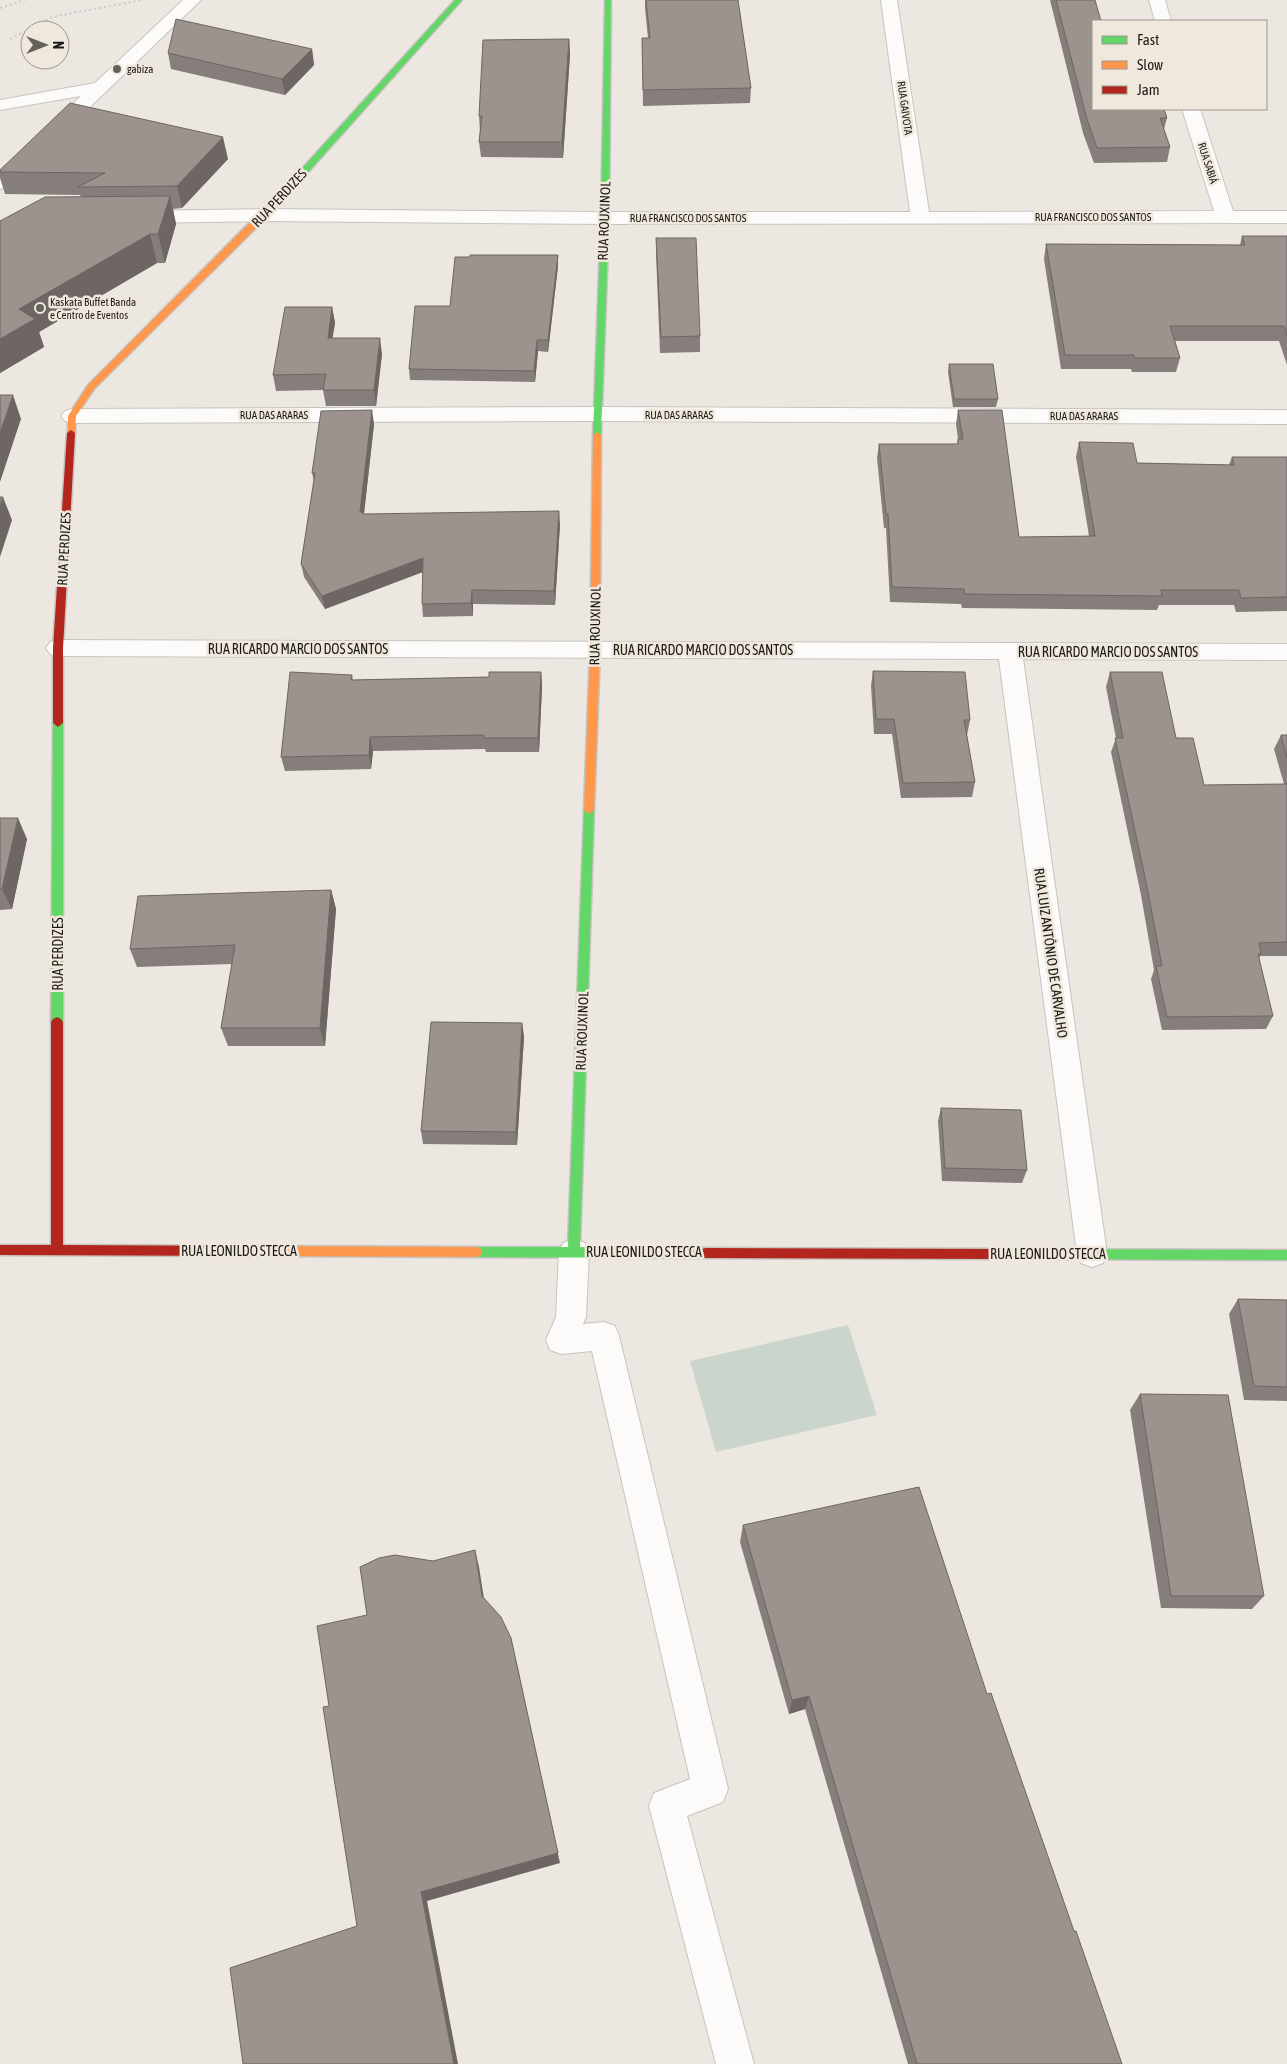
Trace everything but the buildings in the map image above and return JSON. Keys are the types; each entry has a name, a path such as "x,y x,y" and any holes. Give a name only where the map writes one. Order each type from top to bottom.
{"street":[{"path":"0,183 192,0"},
{"name":"RUA PERDIZES","path":"57,1251 58,648 72,416 90,388 264,216 459,0"},
{"name":"RUA ROUXINOL","path":"574,1252 595,650 597,414 604,218 608,0"},
{"name":"RUA GAIVOTA","path":"889,0 920,217"},
{"path":"1157,0 1163,20"},
{"path":"0,105 98,88"},
{"name":"RUA SABIÁ","path":"1191,110 1226,217"},
{"name":"RUA FRANCISCO DOS SANTOS","path":"117,217 1287,217"},
{"name":"RUA DAS ARARAS","path":"72,416 597,414 1287,417"},
{"name":"RUA RICARDO MARCIO DOS SANTOS","path":"58,648 1287,652"},
{"name":"RUA LUIZ ANTÔNIO DE CARVALHO","path":"1010,651 1092,1254"},
{"name":"RUA LEONILDO STECCA","path":"0,1250 1287,1255"},
{"path":"574,1252 571,1317 561,1340 604,1336 710,1789 667,1806 734,2064"}],"path":[{"path":"0,8 25,0"},
{"path":"10,39 52,17 142,0"}],"shaded area":[{"path":"848,1325 877,1415 716,1452 690,1361"}],"traffic: fast":[{"path":"291,186 459,0"},
{"path":"597,435 605,218 608,0"},
{"path":"57,1022 58,723"},
{"path":"574,1252 589,810"},
{"path":"476,1252 706,1253"},
{"path":"1007,1254 1287,1255"}],"traffic: slow":[{"path":"71,433 72,416 91,387 291,186"},
{"path":"589,810 595,650 597,435"},
{"path":"260,1251 476,1252"}],"traffic: jam":[{"path":"58,723 58,648 71,433"},
{"path":"57,1022 57,1251"},
{"path":"0,1250 260,1251"},
{"path":"706,1253 1007,1254"}],"place":[{"name":"gabiza","path":"117,69"},
{"name":"Kaskata Buffet Banda e Centro de Eventos","path":"40,308"}]}
